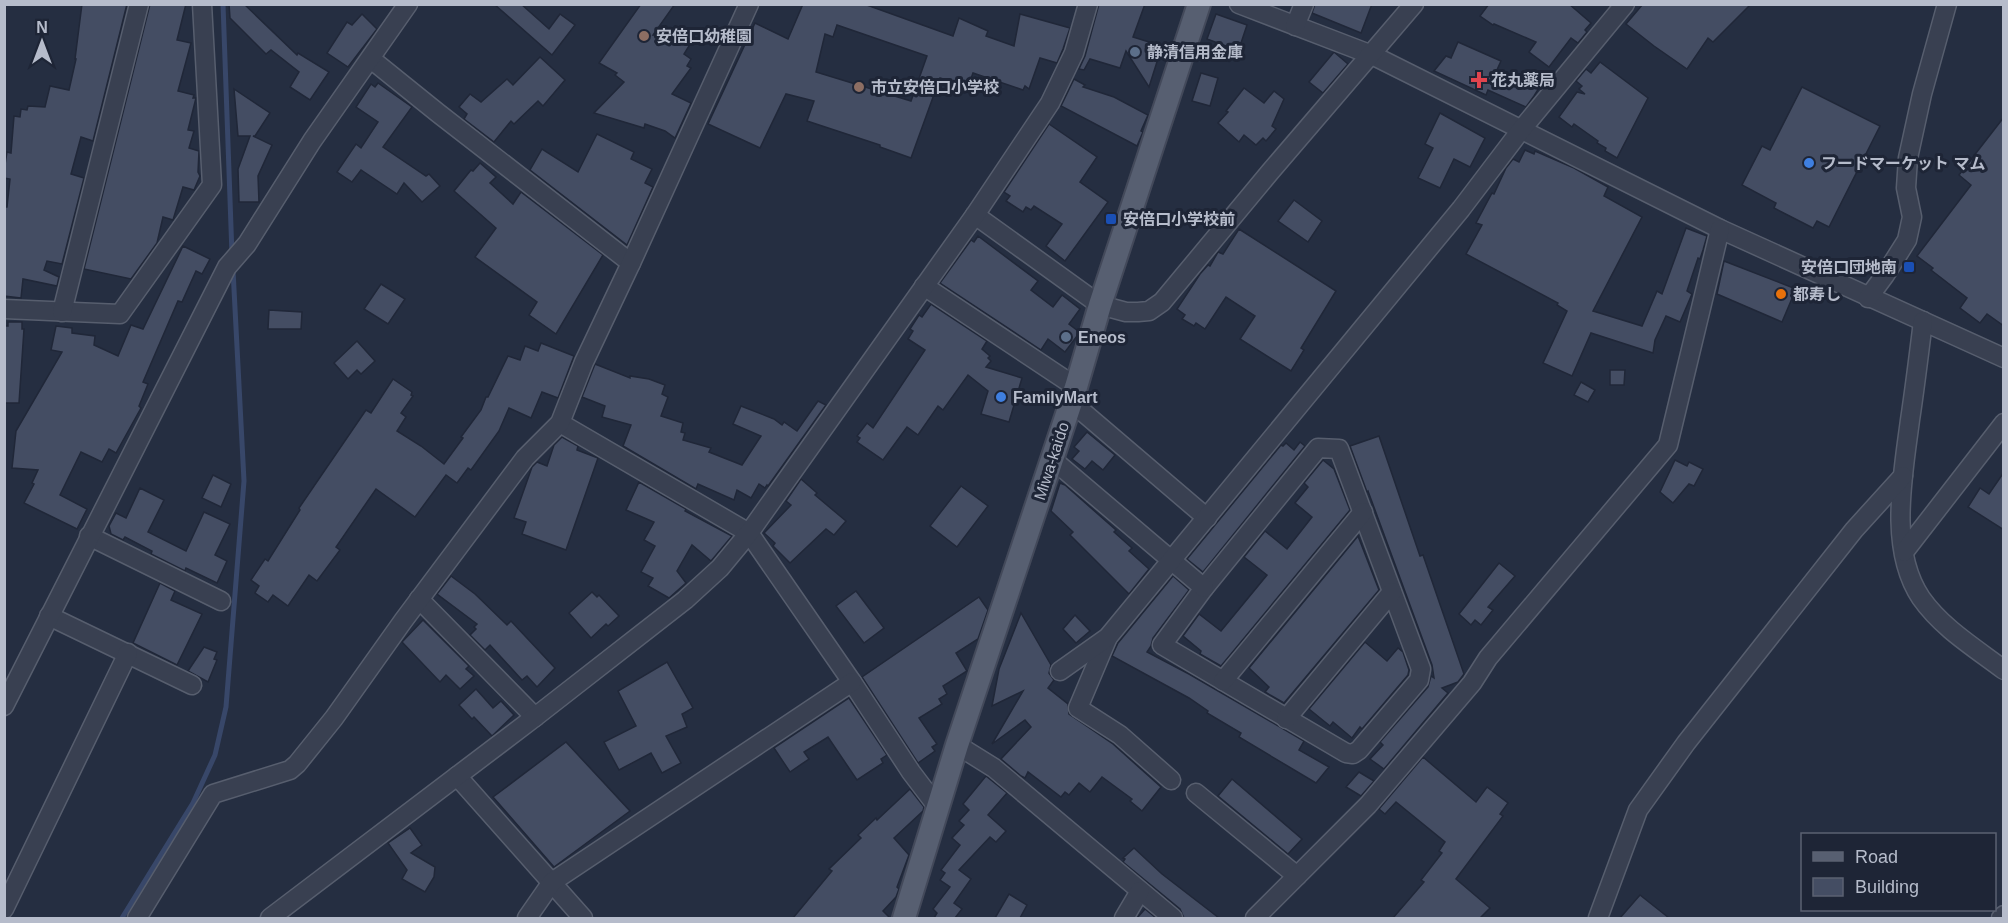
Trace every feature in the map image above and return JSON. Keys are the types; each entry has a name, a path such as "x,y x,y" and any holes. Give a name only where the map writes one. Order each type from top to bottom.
{"main road":[{"name":"Miwa-kaido","path":"904,918 957,745 1052,459 1198,4"}],"street":[{"path":"62,312 139,4"},
{"path":"4,309 120,314 212,185 202,4"},
{"path":"4,706 227,267 247,244 312,141 408,4"},
{"path":"137,918 213,794 290,770 297,764 334,718 419,599 525,458 560,423 584,362 748,4"},
{"path":"270,918 535,717 685,600 720,568 749,533 975,215 1050,104 1074,53 1088,4"},
{"path":"1239,4 1372,55 1720,229 2004,358"},
{"path":"1295,26 1304,4"},
{"path":"975,215 1100,305 1126,312 1149,311 1162,302 1269,172 1414,4"},
{"path":"1060,671 1108,637 1461,209 1521,130 1625,4"},
{"path":"1868,298 1907,240 1912,217 1906,188 1908,158 1922,94 1947,4"},
{"path":"371,58 631,263"},
{"path":"1255,918 1376,796 1472,683 1488,658 1668,445 1720,229"},
{"path":"924,286 1073,394 1207,518"},
{"path":"1923,321 1903,476 1901,508 1904,552 1910,577 1921,597 1939,620 2004,669"},
{"path":"560,423 749,533 911,772 939,809"},
{"path":"1904,552 2004,423"},
{"path":"1318,448 1339,449 1363,512 1421,669 1419,680 1359,750 1353,754 1346,753 1286,719 1162,645 1204,588 1318,448"},
{"path":"1052,459 1204,588"},
{"path":"1598,918 1638,810 1686,743 1846,539 1903,476"},
{"path":"1223,681 1363,512"},
{"path":"89,536 221,601"},
{"path":"1286,719 1392,592"},
{"path":"419,599 535,717"},
{"path":"49,616 192,685"},
{"path":"1108,637 1078,708 1120,735 1171,780"},
{"path":"4,909 128,653"},
{"path":"527,918 552,882 852,682"},
{"path":"957,745 994,768 1173,918"},
{"path":"457,776 583,918"},
{"path":"1196,793 1298,876"},
{"path":"1124,918 1140,891"}],"building":[{"path":"82,4 127,4 93,141 81,137 71,174 84,178 62,264 47,261 44,270 59,277 57,286 23,279 21,298 4,296 4,207 7,207 10,179 4,178 4,171 7,152 11,153 14,116 20,117 21,109 27,110 28,106 45,107 50,86 69,90 76,59"},
{"path":"150,4 186,4 177,40 191,43 178,91 194,95 193,98 196,98 188,130 194,131 189,148 199,151 198,172 200,176 194,190 183,187 173,220 163,217 157,243 131,279 84,269"},
{"path":"229,4 244,4 297,55 298,53 329,72 310,100 290,87 299,72 271,50 266,54 230,18"},
{"path":"494,4 521,4 549,29 560,14 575,25 552,55"},
{"path":"641,4 675,4 653,35 681,36 689,46 684,54 691,59 687,66 691,68 672,94 691,103 675,138 665,131 645,124 644,128 594,113 624,82 615,75 617,73 599,63"},
{"path":"803,4 864,4 953,36 959,18 988,31 986,36 1014,46 1020,14 1070,28 1057,63 1040,58 1029,89 1025,86 1023,90 973,73 968,87 940,78 911,158 880,147 880,145 807,121 814,101 786,94 760,148 708,124 755,23 788,39","holes":["837,25 927,56 911,101 816,72 825,34 833,37"]},
{"path":"1099,4 1145,4 1133,37 1162,46 1149,87 1126,51 1120,68 1090,59 1084,70 1079,69 1085,56"},
{"path":"1315,4 1372,4 1361,33 1312,13"},
{"path":"1489,4 1569,4 1591,23 1578,43 1571,38 1549,67 1529,52 1536,42 1493,25 1480,16"},
{"path":"1643,4 1751,4 1713,42 1708,38 1687,69 1626,24"},
{"path":"362,14 377,29 348,67 327,53 347,22 352,25"},
{"path":"1216,14 1247,25 1241,43 1237,42 1234,49 1207,39"},
{"path":"1458,42 1501,61 1496,72 1537,82 1535,86 1539,88 1526,107 1488,90 1486,95 1434,71 1446,56 1451,58"},
{"path":"1334,52 1348,64 1323,93 1309,82"},
{"path":"540,57 565,80 543,106 538,101 514,124 511,121 494,142 464,119 467,114 459,107 470,94 481,102 507,79 513,85"},
{"path":"1600,62 1648,98 1617,158 1605,151 1606,148 1597,143 1598,141 1574,124 1572,127 1559,117 1577,92 1585,94 1579,89 1582,86 1576,81 1586,69 1591,73"},
{"path":"1201,73 1218,78 1210,106 1192,101"},
{"path":"1074,79 1085,85 1083,87 1114,97 1148,115 1137,146 1061,106"},
{"path":"378,83 412,107 383,147 426,176 429,174 440,186 422,202 404,183 397,194 361,170 352,182 337,172 356,144 361,148 378,122 356,107 371,84 375,87"},
{"path":"1802,87 1880,126 1829,227 1817,221 1813,228 1774,208 1776,203 1742,185 1762,146 1770,150"},
{"path":"1244,88 1264,103 1274,91 1284,99 1272,126 1276,129 1266,141 1263,138 1256,145 1244,135 1239,142 1218,123"},
{"path":"234,89 270,113 253,136 272,145 258,176 259,202 239,202 238,169 250,136 238,136"},
{"path":"1440,113 1485,138 1470,167 1454,159 1440,188 1418,178 1433,148 1425,144"},
{"path":"2004,117 2004,326 1987,314 1980,323 1960,308 1967,298 1917,256 1971,185 1959,175"},
{"path":"1049,124 1097,157 1080,182 1108,202 1065,261 1046,246 1062,224 1034,206 1031,210 1026,207 1023,212 1006,201 1010,196 1004,192"},
{"path":"597,134 634,152 631,159 652,169 645,183 653,187 627,245 530,170 542,149 578,172"},
{"path":"1525,150 1534,154 1535,151 1574,168 1608,187 1604,196 1642,217 1593,311 1642,326 1657,291 1662,294 1686,228 1707,236 1687,291 1692,294 1680,322 1666,316 1655,340 1653,353 1591,333 1572,376 1543,363 1567,311 1557,305 1558,303 1466,254 1482,225 1476,223 1492,193 1494,194 1506,168 1513,159 1519,162"},
{"path":"480,163 496,177 490,183 513,204 521,192 603,255 556,334 529,315 537,302 475,257 496,228 454,191 471,170 473,171"},
{"path":"1294,200 1322,221 1308,242 1278,221"},
{"path":"1239,229 1336,291 1301,348 1304,350 1291,371 1240,339 1255,316 1226,297 1205,329 1196,323 1194,326 1182,319 1185,315 1177,309 1200,274 1208,265 1210,266 1218,252 1223,254"},
{"path":"978,236 1038,281 1031,290 1053,307 1062,295 1080,309 1069,324 1078,331 1077,336 1065,352 1048,339 1041,350 940,283 971,240 974,242"},
{"path":"183,246 210,259 202,274 196,271 182,302 178,301 143,382 148,384 139,406 141,408 116,453 109,449 102,462 81,452 60,495 87,509 77,529 24,503 38,470 12,468 16,431 62,352 51,350 56,326 72,328 72,333 95,336 94,345 118,356 131,325 143,329"},
{"path":"1724,261 1796,289 1782,322 1717,294"},
{"path":"381,284 405,299 388,324 364,309"},
{"path":"931,304 987,341 982,349 990,356 988,358 991,361 986,367 1022,378 1009,422 981,414 988,391 968,375 943,410 938,406 918,435 907,427 883,460 857,442 860,438 857,436 867,423 873,428 925,350 908,339 913,331 910,329 919,315 922,317"},
{"path":"269,310 302,312 301,329 268,329"},
{"path":"8,322 22,322 22,329 24,329 19,403 4,403 4,326 8,326"},
{"path":"357,341 375,361 361,374 357,370 348,379 334,363"},
{"path":"541,343 574,356 558,398 542,392 531,418 509,408 499,431 471,470 468,468 457,483 446,475 415,517 376,489 336,547 340,550 317,581 309,575 288,606 273,595 268,602 255,593 259,586 251,580 265,559 268,561 300,510 299,508 366,410 371,413 393,379 412,392 413,396 401,413 406,417 397,431 444,464 481,410 508,356 520,360 525,346 538,351"},
{"path":"595,364 630,378 630,376 649,379 665,385 662,394 668,397 661,416 683,423 681,432 685,433 683,440 711,448 709,452 742,465 761,436 733,424 741,406 774,419 782,425 784,422 797,431 818,401 826,405 768,486 765,488 759,484 751,498 737,490 734,500 698,484 696,489 623,446 631,425 602,417 605,406 582,397"},
{"path":"1610,370 1625,370 1624,385 1610,385"},
{"path":"1581,382 1595,390 1588,402 1574,395"},
{"path":"1087,432 1115,455 1103,470 1092,461 1085,469 1072,459 1079,451 1074,447"},
{"path":"1379,436 1464,674 1458,682 1442,688 1448,693 1384,769 1370,759 1383,745 1380,742 1428,687 1431,676 1434,678 1432,665 1350,446"},
{"path":"562,437 578,446 577,450 598,458 566,550 522,534 526,522 514,518 532,467 537,462 547,466 554,445"},
{"path":"1300,442 1305,446 1203,572 1187,559 1281,445 1286,443 1294,450"},
{"path":"1323,460 1334,469 1350,510 1221,666 1200,654 1201,651 1183,636 1199,614 1221,631 1267,575 1244,557 1265,531 1287,549 1312,517 1295,503 1308,487 1304,483"},
{"path":"1675,460 1687,466 1689,462 1703,469 1694,486 1689,484 1673,503 1660,492"},
{"path":"2004,472 2004,530 1968,507 1980,488 1989,494"},
{"path":"213,475 231,484 221,507 202,498"},
{"path":"801,479 817,493 815,495 846,521 834,535 826,529 790,563 764,533 791,505 786,501"},
{"path":"639,482 686,509 685,511 732,536 711,561 692,545 677,571 686,583 669,598 648,586 653,578 641,572 655,546 644,540 654,522 626,510"},
{"path":"1060,483 1116,530 1114,532 1132,548 1129,551 1149,569 1129,594 1070,535 1073,532 1051,511"},
{"path":"961,486 988,506 957,547 930,526"},
{"path":"140,488 164,500 148,532 186,551 204,512 230,524 215,555 227,561 217,583 186,568 185,571 151,554 152,551 125,537 123,540 111,534 109,526 116,513 126,518"},
{"path":"1358,536 1379,590 1284,703 1265,692 1269,687 1249,668"},
{"path":"1499,563 1515,576 1488,607 1493,610 1481,625 1475,620 1471,625 1459,614"},
{"path":"451,576 475,594 507,625 511,621 555,668 537,687 527,676 522,680 490,645 485,650 470,635 476,629 474,627 477,624 437,594"},
{"path":"1173,576 1189,590 1153,638 1147,652 1304,741 1299,750 1329,767 1316,783 1239,737 1241,733 1207,713 1208,711 1189,698 1112,656 1118,643"},
{"path":"160,583 175,591 171,600 202,614 177,665 133,643"},
{"path":"856,591 884,628 864,643 836,606"},
{"path":"592,592 597,597 599,595 619,616 591,638 569,613"},
{"path":"979,597 988,610 978,639 956,653 967,671 943,686 947,694 939,699 942,704 919,718 937,744 932,747 935,751 918,763 862,677"},
{"path":"1021,613 1051,665 1049,673 1054,680 1048,688 1068,704 1069,714 1113,744 1161,787 1142,811 1130,801 1132,799 1102,777 1090,792 1079,783 1069,795 1065,792 1061,797 1028,772 1025,778 1021,776 1001,759 1031,727 1025,720 992,744 1023,691 992,706 999,669"},
{"path":"1075,615 1090,631 1076,643 1063,629"},
{"path":"423,620 469,666 466,669 474,676 460,689 446,675 440,682 402,642"},
{"path":"1365,642 1387,661 1398,648 1403,652 1409,670 1408,675 1352,738 1333,722 1330,726 1309,709"},
{"path":"204,647 217,652 214,659 217,660 208,682 188,671"},
{"path":"667,662 693,708 682,714 687,727 666,736 681,763 662,773 651,753 619,770 604,742 636,726 618,691"},
{"path":"476,689 493,708 501,701 514,715 492,736 459,705"},
{"path":"849,698 887,755 881,759 883,763 857,780 828,737 804,752 809,759 790,772 774,748"},
{"path":"566,742 630,811 554,867 493,797"},
{"path":"1423,757 1476,802 1487,787 1508,803 1500,814 1503,816 1456,879 1490,908 1480,918 1393,918 1424,882 1421,880 1442,853 1439,851 1445,842 1396,802 1385,814 1379,809"},
{"path":"1359,772 1374,781 1361,796 1346,787"},
{"path":"986,776 1007,793 988,815 1006,831 996,842 990,837 959,870 971,879 954,903 962,909 955,918 934,918 937,913 933,909 950,887 940,880 945,873 941,870 960,845 952,838 964,825 959,821 969,810 963,804"},
{"path":"1232,779 1302,839 1288,854 1218,796"},
{"path":"910,789 924,807 923,811 894,838 909,855 897,887 899,889 896,897 883,911 890,918 793,918 832,871 829,869 861,838 858,835"},
{"path":"410,828 422,845 411,853 435,867 434,877 425,892 402,879 407,870 388,843"},
{"path":"1134,848 1162,874 1219,918 1184,918 1180,909 1123,862 1125,859 1123,858"},
{"path":"1009,894 1027,905 1020,918 995,918"},
{"path":"1640,895 1669,918 1620,918"},
{"path":"1145,909 1156,918 1137,918"}],"waterway":[{"path":"223,4 232,255"},
{"path":"122,918 193,803 215,755 226,707 244,481 233,270"}],"place":[{"name":"安倍口幼稚園","path":"644,36"},
{"name":"静清信用金庫","path":"1135,52"},
{"name":"花丸薬局","path":"1479,80"},
{"name":"市立安倍口小学校","path":"859,87"},
{"name":"フードマーケット マム","path":"1809,163"},
{"name":"安倍口小学校前","path":"1111,219"},
{"name":"安倍口団地南","path":"1909,267"},
{"name":"都寿し","path":"1781,294"},
{"name":"Eneos","path":"1066,337"},
{"name":"FamilyMart","path":"1001,397"}]}
